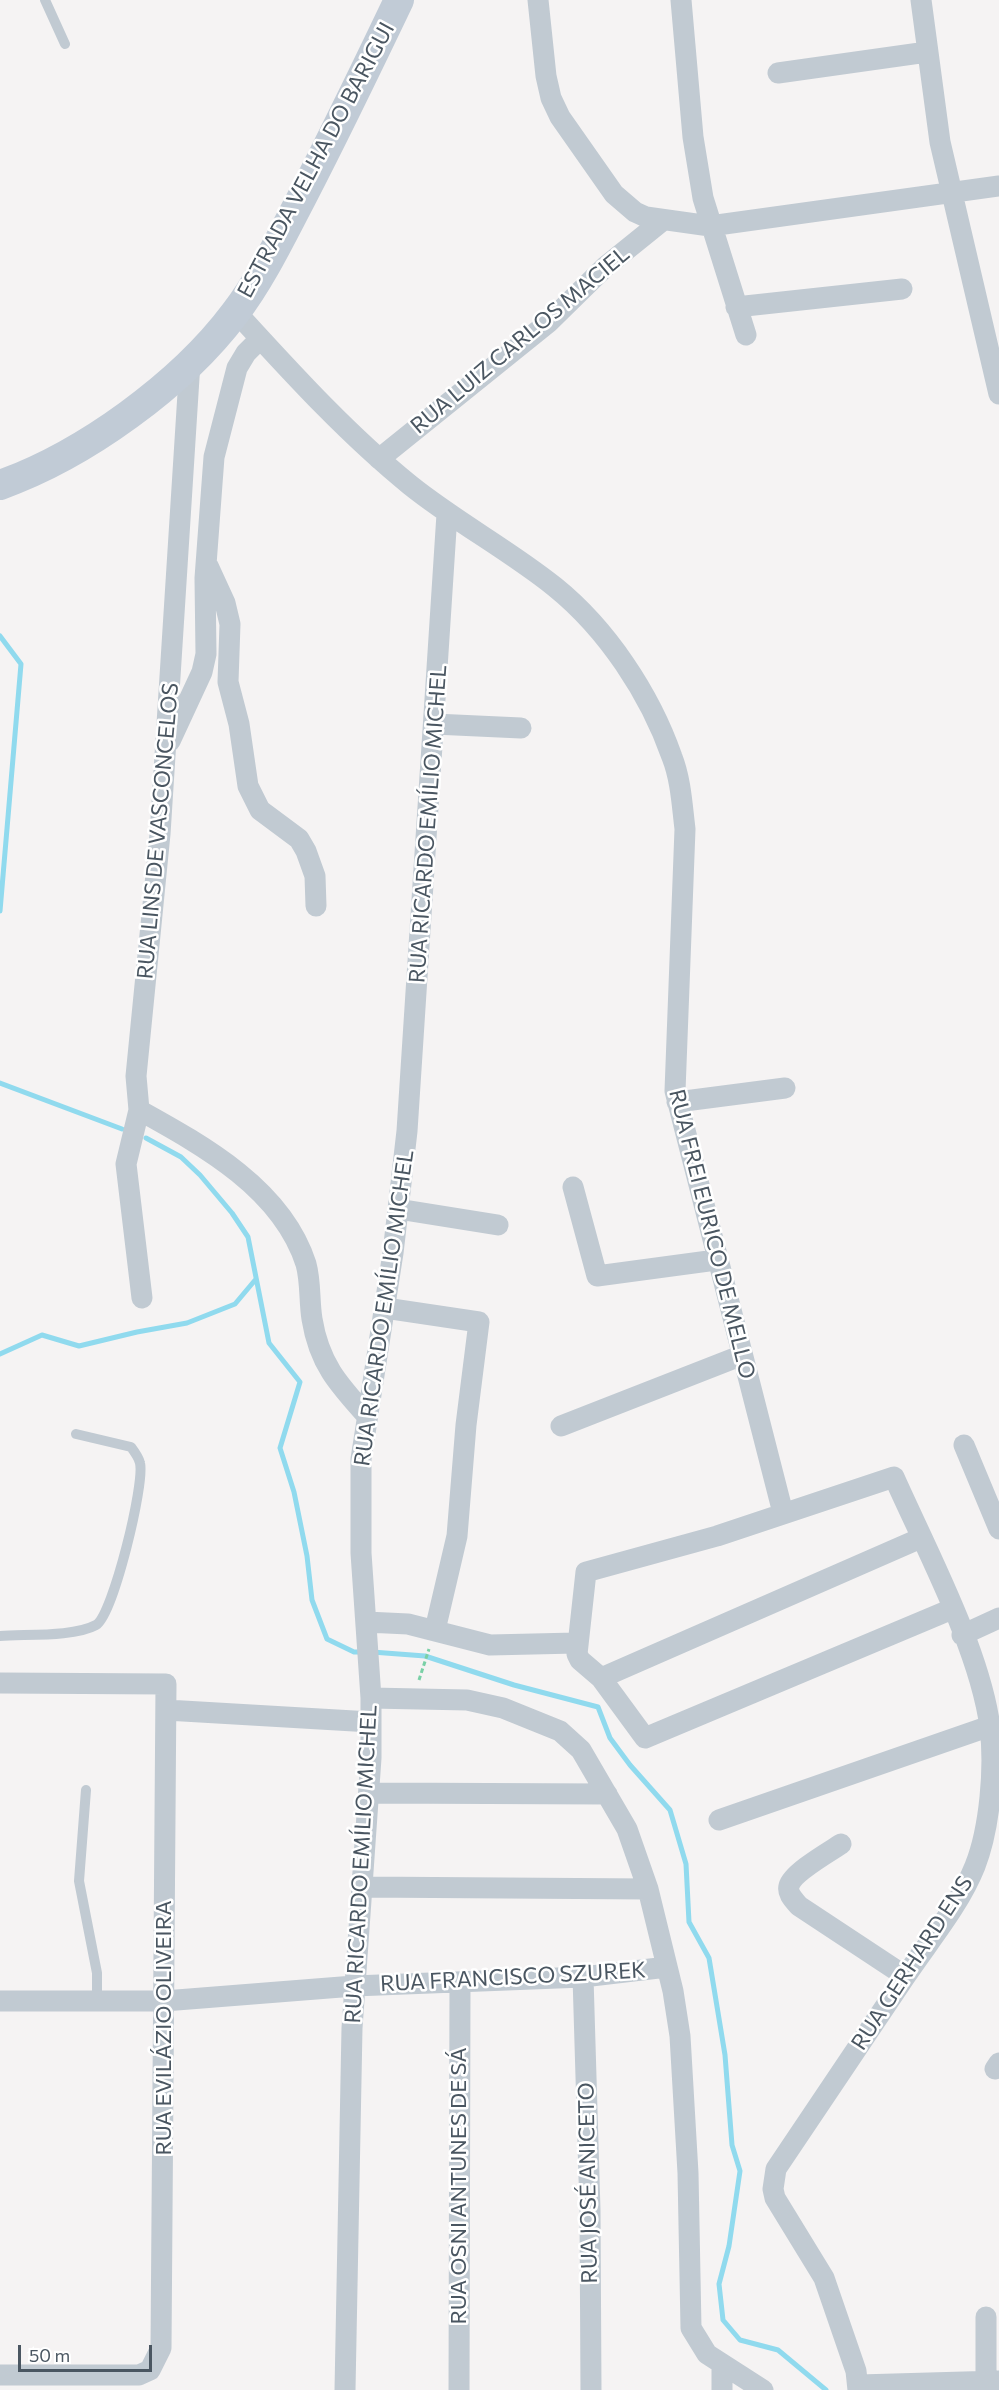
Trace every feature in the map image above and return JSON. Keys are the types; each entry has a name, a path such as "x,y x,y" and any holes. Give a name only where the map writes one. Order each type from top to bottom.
{"street":[{"name":"ESTRADA VELHA DO BARIGUI","path":"0,485 39,470 90,442 146,400 190,362 236,312 280,238 399,0"},
{"path":"538,0 546,76 551,98 560,117 624,204 635,212 662,221 710,226 999,186"},
{"path":"681,0 693,137 710,226 746,335"},
{"path":"921,0 934,107 999,394"},
{"path":"778,73 927,52"},
{"name":"RUA LUIZ CARLOS MACIEL","path":"379,459 549,322 605,267 662,221"},
{"path":"736,307 902,289"},
{"name":"RUA FREI EURICO DE MELLO","path":"236,312 379,459 447,514 535,573 584,613 610,642 638,686 673,758 681,791 685,829 675,1077 677,1102 740,1356 783,1513"},
{"path":"165,752 205,664 206,563 214,457 237,368 246,352 260,339"},
{"name":"RUA LINS DE VASCONCELOS","path":"142,1298 126,1164 139,1110 136,1076 157,875 190,362"},
{"name":"RUA RICARDO EMÍLIO MICHEL","path":"345,2390 349,2091 354,1986 369,1793 371,1722 360,1508 362,1450 385,1308 412,1079 447,514"},
{"path":"206,563 225,603 230,624 228,682 239,724 248,786 260,810 299,839 306,850 315,876 316,906"},
{"path":"434,724 521,728"},
{"path":"677,1102 784,1088"},
{"path":"139,1110 219,1158 258,1191 275,1210 294,1239 306,1265 315,1335 326,1366 366,1416"},
{"path":"573,1187 597,1275 716,1260"},
{"path":"398,1209 498,1225"},
{"path":"385,1308 479,1322 466,1425 457,1536 435,1630"},
{"path":"561,1426 740,1356"},
{"path":"964,1445 999,1529"},
{"name":"RUA GERHARD ENS","path":"783,1513 894,1477 952,1609 984,1696 990,1726 991,1844 965,1887 776,2169 773,2180 775,2198 824,2278 837,2312 859,2387"},
{"path":"783,1513 717,1536 586,1572 576,1643 580,1660 602,1678 645,1738 952,1609"},
{"path":"602,1678 921,1538"},
{"path":"962,1635 999,1618"},
{"path":"368,1642 408,1624 490,1645 576,1643"},
{"name":"RUA EVILÁZIO OLIVEIRA","path":"0,1683 166,1684 163,2335 157,2360 150,2370 126,2377 0,2375"},
{"path":"370,1698 447,1698 485,1703 510,1711 566,1735 581,1750 607,1794 635,1846 648,1889 676,2009 684,2071 688,2173 689,2316 698,2343 707,2354 763,2390"},
{"path":"166,1710 371,1722"},
{"path":"718,1820 990,1726"},
{"path":"369,1793 607,1794"},
{"path":"841,1844 792,1878 788,1888 791,1897 799,1906 905,1976"},
{"path":"362,1887 648,1889"},
{"name":"RUA FRANCISCO SZUREK","path":"0,2001 164,2001 354,1986 583,1977 667,1967"},
{"name":"RUA JOSÉ ANICETO","path":"583,1977 590,2210 591,2390"},
{"name":"RUA OSNI ANTUNES DE SÁ","path":"459,2390 460,1982"},
{"path":"859,2387 991,2384 986,2317"},
{"path":"722,2365 722,2390"}],"lane":[{"path":"45,0 65,45"},
{"path":"0,1636 77,1631 98,1624 109,1608 135,1518 140,1462 131,1447 76,1434"},
{"path":"86,1790 80,1881 97,1973 97,2001"}],"path":[{"path":"413,1698 435,1630"}],"waterway":[{"path":"0,636 21,664 0,911"},
{"path":"0,1083 122,1129"},
{"path":"146,1138 181,1157 200,1175 232,1213 248,1237 269,1343 300,1382 280,1448 294,1492 307,1556 312,1600 327,1639 354,1652 363,1652"},
{"path":"0,1354 42,1335 79,1346 187,1323 235,1304 256,1279"},
{"path":"372,1652 425,1656 514,1685 598,1707 610,1738 630,1765 670,1810 686,1864 689,1922 709,1958 725,2055 732,2145 740,2171 729,2246 719,2284 723,2320 740,2340 778,2350 826,2390"}]}
